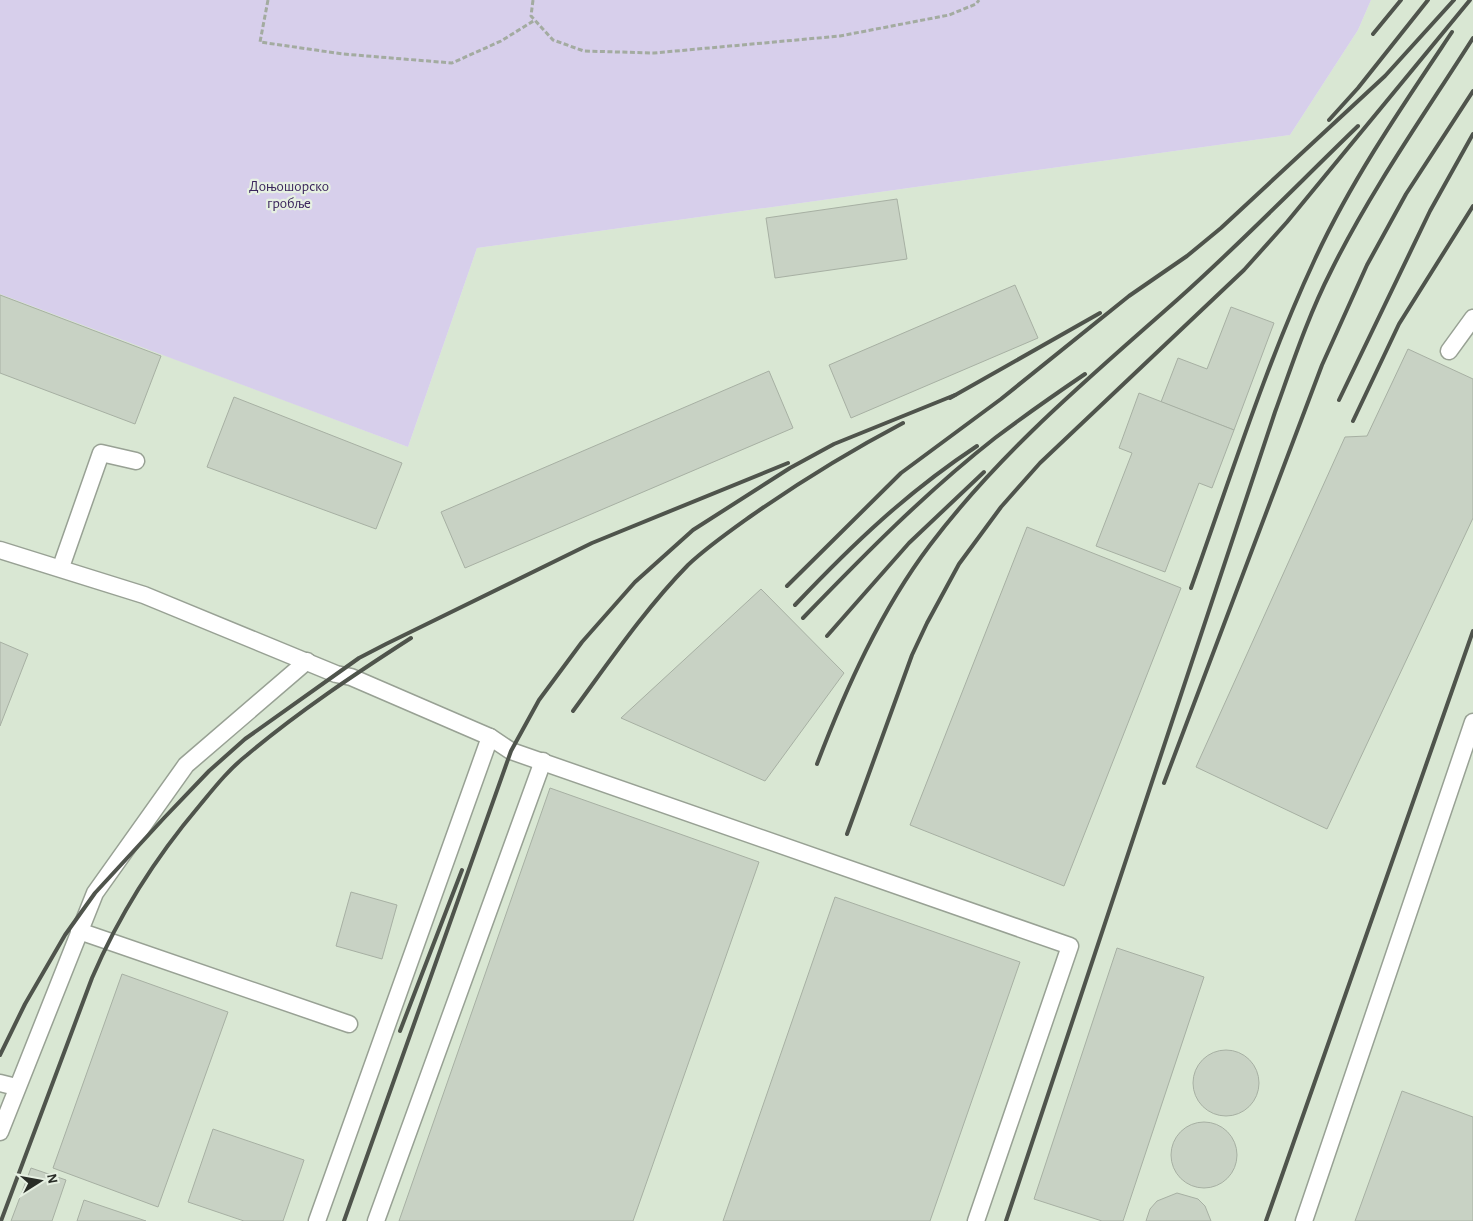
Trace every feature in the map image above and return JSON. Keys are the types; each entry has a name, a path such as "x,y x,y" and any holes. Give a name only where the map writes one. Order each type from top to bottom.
{"lane":[{"path":"1449,351 1473,318"},
{"path":"60,568 101,453 136,461"},
{"path":"0,550 144,595 336,674 351,677 490,737 511,751 1070,946 976,1221"},
{"path":"0,1132 16,1087 95,893 186,765 307,661"},
{"path":"1304,1221 1473,722"},
{"path":"317,1221 490,737"},
{"path":"376,1221 543,761"},
{"path":"79,931 349,1024"},
{"path":"0,1083 16,1087"}],"path":[{"path":"268,0 260,42 343,54 452,63 501,41 535,20"},
{"path":"533,0 531,16 553,40 584,51 654,53 840,36 949,15 976,4 979,0"}],"shaded area":[{"path":"1371,0 1473,0 1473,1221 0,1221 0,293 408,447 477,248 1290,135 1358,30"}],"green space":[{"name":"Доњошорско гробље","path":"0,0 1371,0 1358,30 1290,135 477,248 408,447 0,294"}],"building":[{"path":"897,199 907,259 775,278 766,218"},
{"path":"1015,285 1038,338 851,418 829,365"},
{"path":"0,295 161,356 135,424 0,373"},
{"path":"1231,307 1274,323 1234,430 1161,402 1178,358 1207,369"},
{"path":"1408,349 1473,379 1473,518 1327,829 1196,767 1345,437 1367,436"},
{"path":"769,371 793,428 465,568 441,512"},
{"path":"1139,393 1234,430 1212,488 1199,483 1165,572 1096,546 1132,453 1119,448"},
{"path":"234,397 402,463 376,529 207,467"},
{"path":"1027,527 1181,588 1064,886 910,825"},
{"path":"761,589 844,673 765,781 621,718"},
{"path":"0,642 28,654 0,726"},
{"path":"550,788 759,862 633,1221 399,1221"},
{"path":"351,892 397,905 382,959 336,946"},
{"path":"835,897 1020,962 930,1221 723,1221"},
{"path":"1117,948 1204,977 1123,1221 1102,1221 1034,1199"},
{"path":"122,974 228,1012 158,1207 53,1168"},
{"path":"1219,1050 1233,1050 1245,1055 1254,1064 1259,1076 1257,1096 1250,1107 1233,1116 1219,1116 1207,1111 1198,1102 1193,1090 1193,1076 1198,1064 1207,1055"},
{"path":"1402,1091 1473,1117 1473,1221 1355,1221"},
{"path":"1197,1122 1211,1122 1223,1127 1232,1136 1237,1148 1235,1168 1228,1179 1211,1188 1197,1188 1185,1183 1176,1174 1171,1162 1171,1148 1176,1136 1185,1127"},
{"path":"213,1129 304,1160 283,1221 244,1221 188,1202"},
{"path":"31,1168 66,1180 52,1221 11,1221"},
{"path":"1177,1193 1198,1199 1205,1206 1211,1221 1146,1221 1150,1209 1157,1201"},
{"path":"84,1200 146,1221 77,1221"}],"railway":[{"path":"1373,34 1401,0"},
{"path":"1329,120 1358,88 1428,0"},
{"path":"787,586 901,473 1001,399 1129,296 1187,256 1221,228 1385,76 1454,0"},
{"path":"847,834 912,655 927,623 959,564 1001,507 1040,463 1244,270 1287,222 1470,0"},
{"path":"1191,588 1280,339 1315,259 1362,171 1452,32"},
{"path":"1006,1221 1275,412 1308,323 1331,271 1363,211 1473,38"},
{"path":"1164,783 1322,365 1367,265 1406,194 1473,91"},
{"path":"817,764 840,707 880,623 912,570 958,510 1017,446 1048,416 1223,257 1358,126"},
{"path":"1339,400 1430,211 1473,134"},
{"path":"1353,421 1399,324 1473,206"},
{"path":"950,398 1100,313"},
{"path":"803,618 872,548 944,480 995,438 1085,374"},
{"path":"344,1221 511,751 539,700 582,642 635,582 693,530 790,468 834,444 955,395"},
{"path":"573,711 642,618 695,558 727,533 788,491 903,423"},
{"path":"795,605 881,520 927,482 977,446"},
{"path":"0,1055 25,1004 65,935 95,893 209,771 245,739 359,658 386,644 592,543 788,463"},
{"path":"827,636 909,543 984,472"},
{"path":"1266,1221 1473,631"},
{"path":"1,1221 92,978 114,932 153,866 205,799 240,760 307,709 411,638"},
{"path":"400,1031 462,870"}]}
